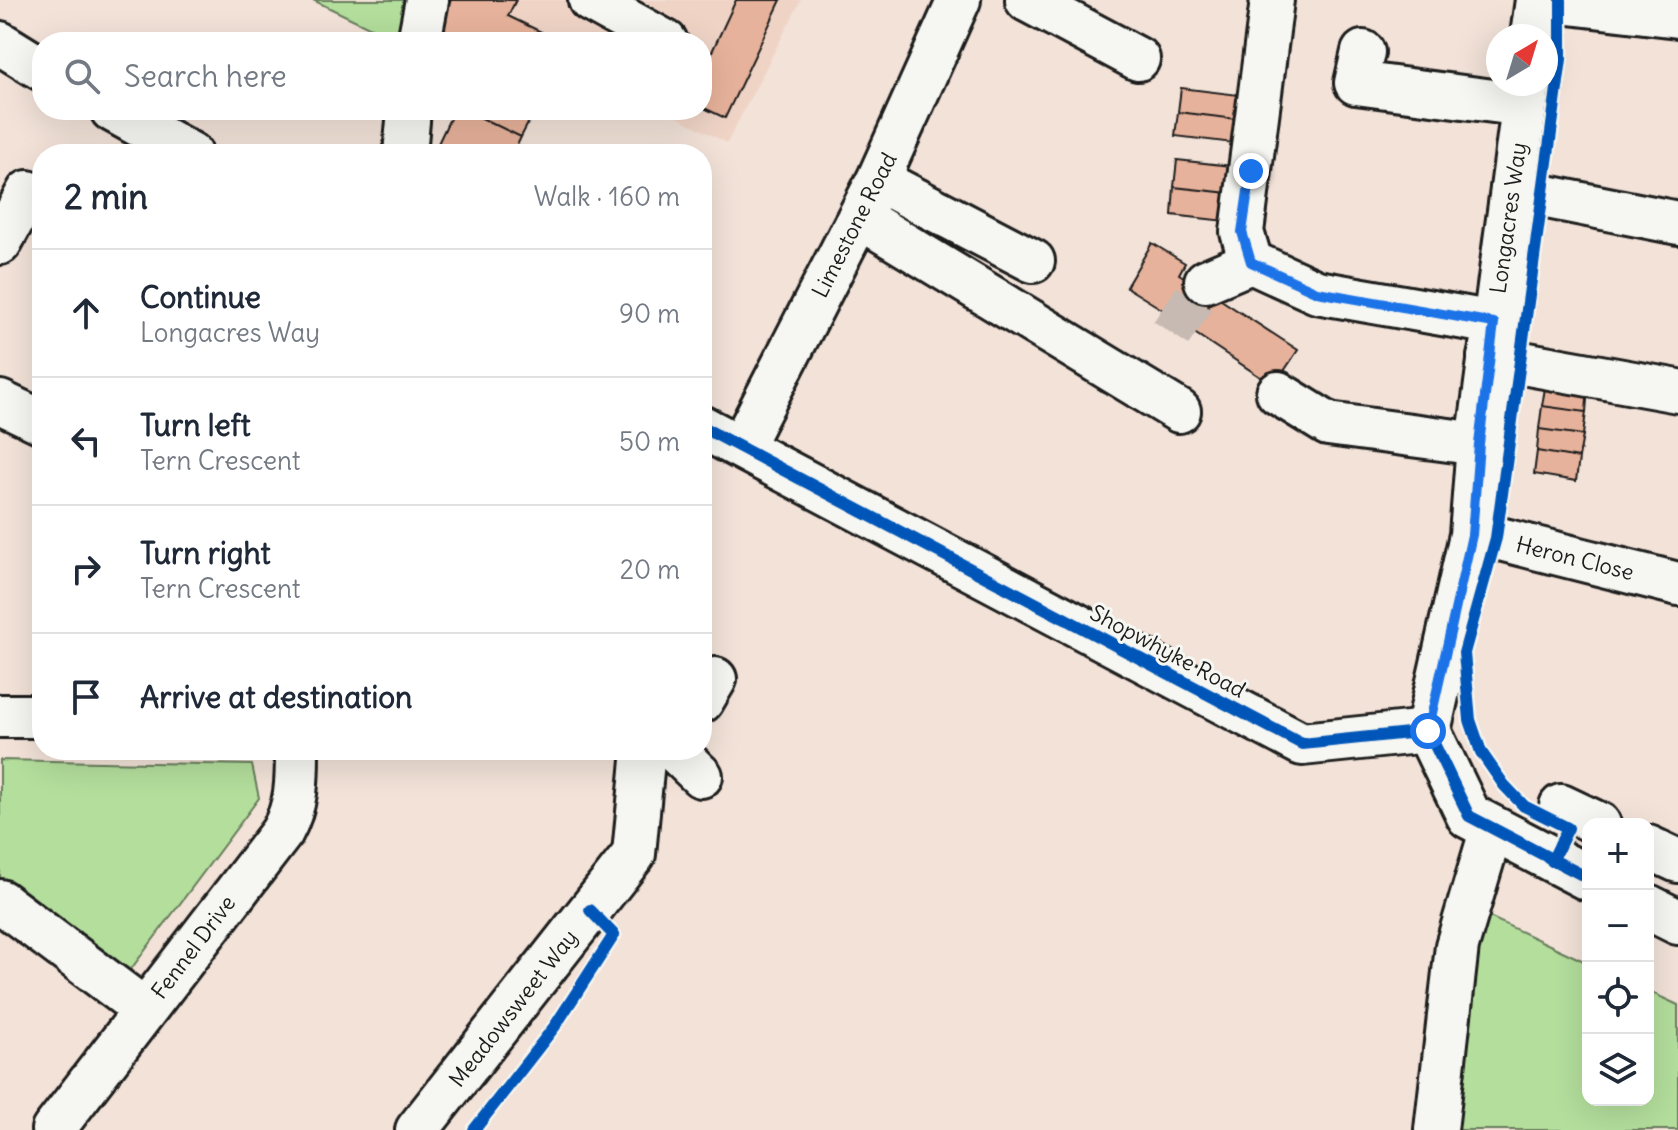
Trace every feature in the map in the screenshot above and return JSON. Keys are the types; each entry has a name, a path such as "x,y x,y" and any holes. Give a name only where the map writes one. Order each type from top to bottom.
{"main road":[{"path":"1536,24 1541,0"},
{"name":"Longacres Way","path":"1428,731 1472,535 1479,444 1525,96"},
{"path":"1428,731 1469,816 1582,875"},
{"path":"1654,910 1678,922"}],"street":[{"path":"421,32 427,0"},
{"path":"590,0 648,32"},
{"name":"Limestone Road","path":"741,447 878,180 959,0"},
{"path":"1027,0 1138,59"},
{"path":"1251,262 1242,232 1272,0"},
{"path":"1541,0 1678,16"},
{"path":"0,43 32,63"},
{"path":"1363,52 1356,83 1486,92"},
{"path":"130,120 173,144"},
{"path":"406,144 408,120"},
{"path":"878,180 1033,261"},
{"path":"1512,190 1678,223"},
{"path":"0,243 28,192"},
{"path":"859,217 1179,411"},
{"path":"1206,281 1251,262 1317,292 1678,391"},
{"path":"1278,393 1328,424 1479,444"},
{"path":"0,402 32,417"},
{"name":"Shopwhyke Road","path":"712,432 1302,744 1428,731"},
{"name":"Heron Close","path":"1472,535 1496,538 1678,584"},
{"path":"0,716 32,716"},
{"name":"Fennel Drive","path":"53,1130 282,832 289,819 297,787 297,760"},
{"name":"Meadowsweet Way","path":"417,1130 634,854 643,760"},
{"path":"1561,806 1586,818"},
{"path":"1436,1130 1457,946 1492,828"},
{"path":"1654,850 1678,861"},
{"path":"0,901 145,1010"}],"shaded area":[{"path":"423,0 801,0 727,143 683,120 712,120 712,32 418,32"}],"green space":[{"path":"313,0 417,0 404,32 379,32"},
{"path":"0,760 252,765 259,798 128,973 0,879"},
{"path":"1466,906 1582,960 1582,1106 1654,1106 1654,994 1678,1005 1678,1130 1418,1130"}],"building":[{"path":"451,0 516,0 508,16 541,32 435,32"},
{"path":"736,0 781,0 725,118 712,112 712,52"},
{"path":"1181,88 1239,95 1236,119 1178,112"},
{"path":"1178,112 1236,119 1233,143 1175,136"},
{"path":"449,120 486,120 521,137 518,144 438,144"},
{"path":"486,120 530,120 521,137"},
{"path":"1177,160 1231,166 1228,193 1174,187"},
{"path":"1174,187 1228,193 1225,221 1172,215"},
{"path":"1152,243 1185,263 1179,274 1215,296 1194,329 1126,287"},
{"path":"1215,296 1298,350 1274,386 1193,332"},
{"path":"1546,382 1588,386 1586,412 1542,406"},
{"path":"1542,406 1586,412 1583,435 1539,429"},
{"path":"1539,429 1583,435 1579,458 1537,451"},
{"path":"1537,451 1579,458 1576,481 1534,474"}],"tunnel":[{"path":"1171,333 1206,281"}],"cycle path":[{"path":"1552,861 1568,828 1524,806 1504,785 1481,752 1470,720 1464,653 1496,538 1561,59 1561,0"},
{"path":"712,432 1302,744 1428,731 1469,816 1582,875"},
{"path":"474,1130 555,1026 614,935 590,910"}],"route":[{"path":"1251,171 1242,232 1251,262 1317,292 1494,323 1479,444 1472,535 1428,731"}]}
